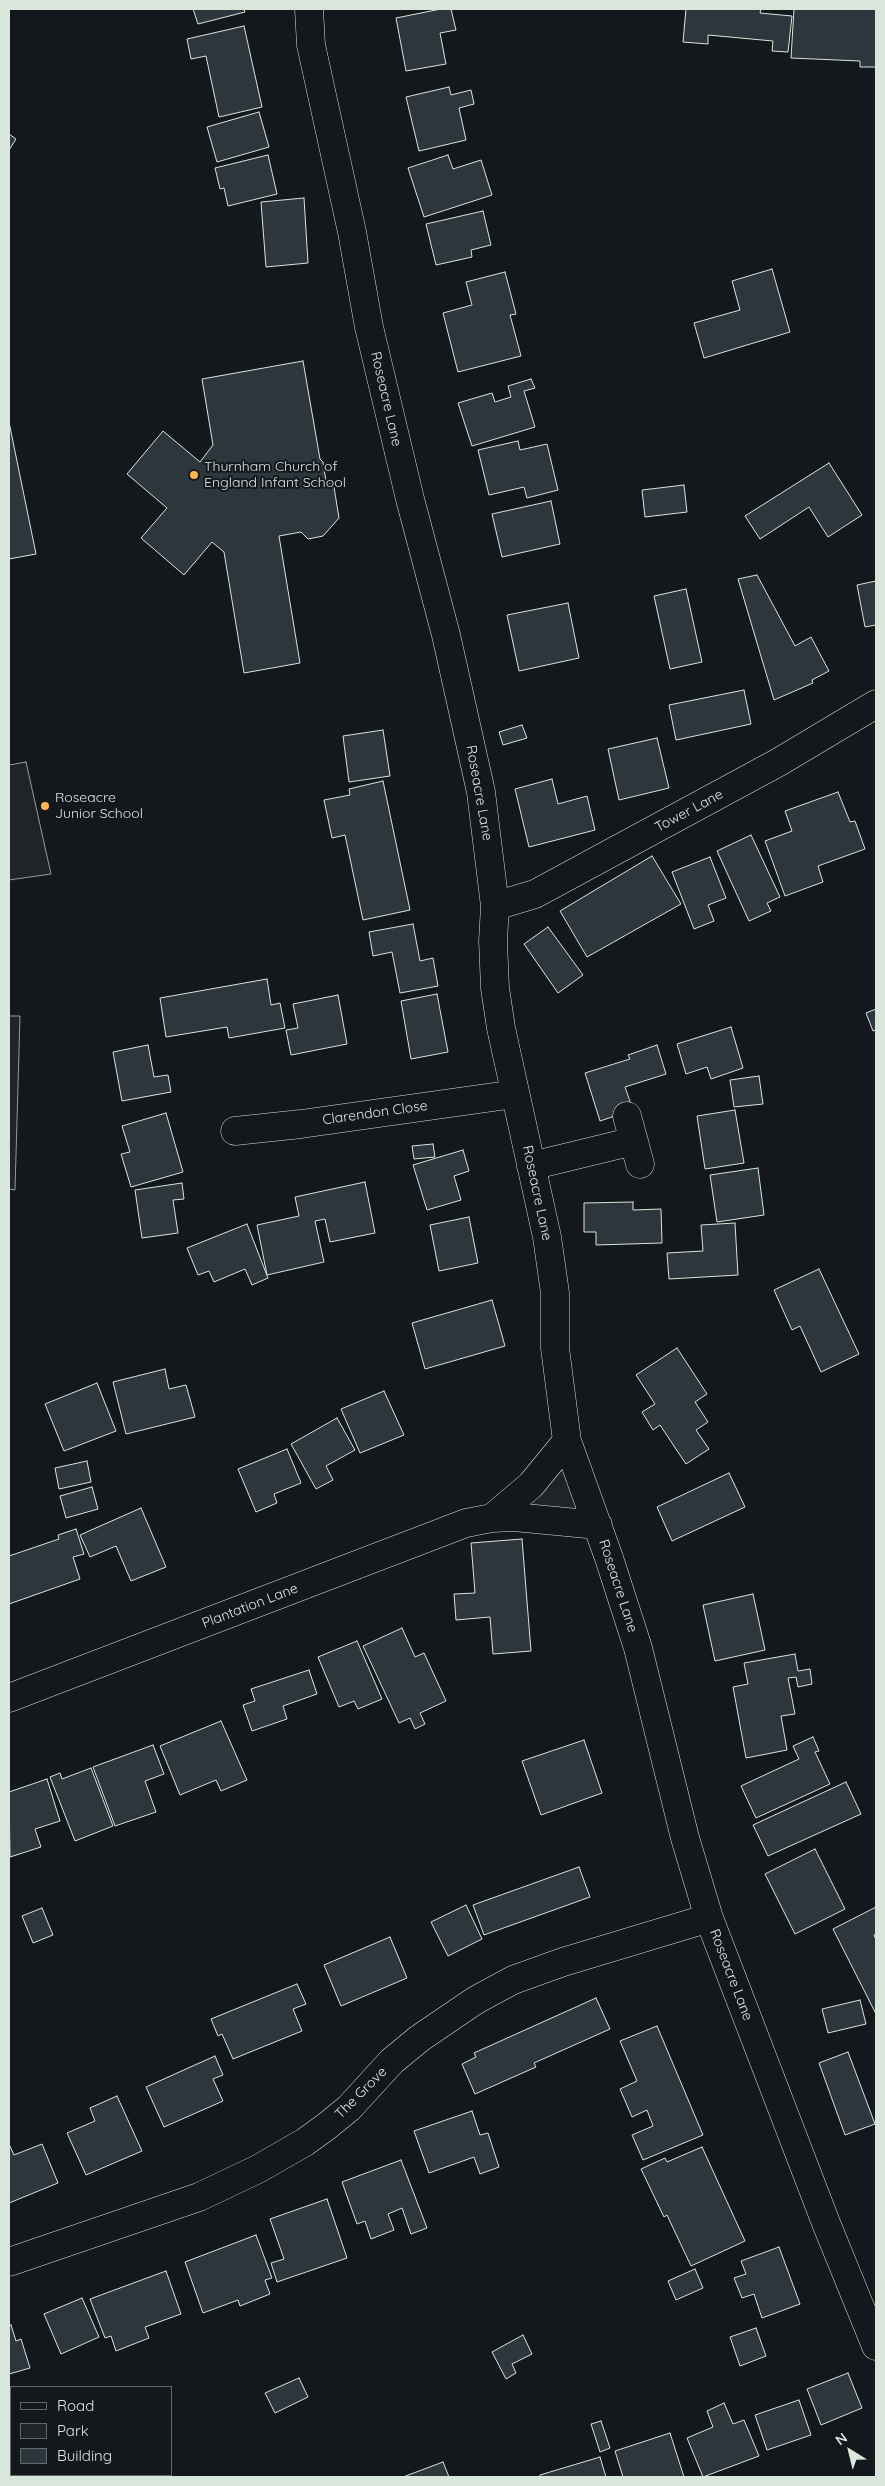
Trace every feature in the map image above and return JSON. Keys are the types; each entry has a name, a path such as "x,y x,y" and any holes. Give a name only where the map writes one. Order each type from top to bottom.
{"street":[{"name":"Roseacre Lane","path":"309,9 311,45 352,232 369,328 410,499 446,636 481,792 495,906 493,941 495,988 515,1094 547,1237 555,1293 555,1348 567,1441 598,1525 638,1648 685,1838 709,1918 876,2346"},
{"name":"Tower Lane","path":"495,906 536,894 779,762 876,704"},
{"name":"Clarendon Close","path":"235,1131 301,1124 515,1094"},
{"path":"531,1166 633,1141"},
{"name":"Plantation Lane","path":"492,1518 531,1485 567,1441"},
{"name":"Plantation Lane","path":"9,1698 466,1523 492,1518 524,1518 598,1525"},
{"name":"The Grove","path":"9,2262 199,2198 258,2169 305,2142 327,2126 349,2108 392,2061 420,2038 476,2000 513,1980 562,1962 709,1918"}],"green space":[{"path":"26,762 51,874 9,880 9,765"},
{"path":"9,1016 20,1016 15,1190 9,1189"},
{"path":"567,1441 598,1525 514,1517"}],"building":[{"path":"193,9 244,9 245,12 198,24"},
{"path":"441,9 451,9 456,30 440,33 446,64 406,71 396,18"},
{"path":"686,9 761,9 760,13 792,16 788,52 772,51 773,41 708,35 708,44 683,42"},
{"path":"794,9 876,9 876,67 860,67 860,61 791,58"},
{"path":"244,26 262,107 219,117 206,56 191,59 187,39"},
{"path":"449,87 451,95 471,90 474,104 459,108 466,140 419,151 406,97"},
{"path":"259,112 269,147 217,162 207,127"},
{"path":"9,134 16,139 9,150"},
{"path":"268,155 277,194 228,206 224,188 220,189 215,168"},
{"path":"448,155 453,169 481,160 492,195 424,217 408,168"},
{"path":"304,198 308,263 266,267 261,202"},
{"path":"483,211 491,245 471,250 472,257 436,265 426,224"},
{"path":"772,269 790,332 704,358 694,323 740,310 732,281"},
{"path":"505,272 516,314 510,315 521,356 458,372 443,313 472,305 466,282"},
{"path":"303,361 320,459 323,462 326,481 334,487 339,518 323,536 308,539 301,532 279,536 300,663 244,673 224,552 212,542 184,575 141,538 167,508 127,474 163,431 200,462 213,445 202,379"},
{"path":"531,379 535,388 524,391 535,427 472,446 458,403 492,393 495,402 511,397 508,386"},
{"path":"9,422 36,554 9,559"},
{"path":"518,441 520,450 547,444 558,490 527,498 524,487 489,495 478,450"},
{"path":"829,463 862,515 828,537 809,507 760,539 745,516"},
{"path":"684,485 687,512 645,517 642,490"},
{"path":"551,501 560,544 502,557 492,514"},
{"path":"757,575 795,646 811,637 829,671 812,680 813,683 774,700 738,579"},
{"path":"876,581 876,625 865,627 857,585"},
{"path":"686,589 702,662 670,669 654,596"},
{"path":"568,603 579,658 519,671 507,615"},
{"path":"744,690 751,724 676,740 669,705"},
{"path":"522,725 527,738 503,745 499,732"},
{"path":"383,730 390,776 349,782 343,736"},
{"path":"657,738 669,788 619,800 608,749"},
{"path":"552,779 558,804 587,796 595,830 529,847 515,789"},
{"path":"383,781 410,910 363,920 345,835 332,838 324,800 350,795 349,789"},
{"path":"838,792 850,822 855,821 865,849 818,866 823,882 785,896 765,841 792,831 785,811"},
{"path":"751,835 780,897 767,903 771,911 749,921 717,851"},
{"path":"652,856 681,904 587,957 560,911"},
{"path":"710,857 726,898 708,905 714,921 694,929 672,872"},
{"path":"413,924 420,961 433,958 438,986 400,993 392,952 373,956 369,932"},
{"path":"548,927 583,975 558,993 524,944"},
{"path":"267,979 271,1005 280,1003 285,1028 229,1038 227,1027 166,1037 160,998"},
{"path":"437,994 448,1052 411,1059 401,1001"},
{"path":"338,995 347,1044 291,1055 286,1030 298,1028 293,1004"},
{"path":"876,1009 876,1030 873,1031 866,1013"},
{"path":"731,1027 743,1068 711,1079 707,1067 686,1074 677,1044"},
{"path":"148,1045 154,1077 168,1075 171,1092 122,1101 113,1052"},
{"path":"657,1045 666,1074 625,1087 633,1110 600,1121 585,1073 630,1059 628,1055"},
{"path":"759,1076 763,1104 734,1107 730,1080"},
{"path":"735,1110 744,1163 705,1169 697,1116"},
{"path":"166,1113 183,1172 131,1187 121,1154 130,1152 122,1126"},
{"path":"433,1144 435,1157 414,1159 412,1146"},
{"path":"463,1150 469,1171 454,1176 461,1200 427,1210 413,1165"},
{"path":"758,1168 764,1215 717,1222 710,1175"},
{"path":"365,1182 375,1233 330,1242 325,1219 315,1221 324,1262 267,1275 257,1225 299,1216 295,1197"},
{"path":"182,1183 184,1199 173,1200 178,1233 142,1238 135,1190"},
{"path":"633,1202 633,1210 661,1209 662,1243 596,1245 596,1232 584,1232 584,1203"},
{"path":"469,1217 478,1263 439,1271 430,1225"},
{"path":"735,1223 738,1275 669,1279 667,1253 703,1251 701,1225"},
{"path":"247,1224 268,1278 252,1285 245,1269 214,1282 209,1271 198,1275 187,1248"},
{"path":"819,1269 859,1354 821,1372 800,1326 792,1330 774,1290"},
{"path":"492,1300 505,1346 425,1369 412,1323"},
{"path":"677,1348 707,1394 695,1402 708,1422 696,1430 709,1449 686,1464 660,1425 653,1430 642,1412 655,1404 636,1375"},
{"path":"165,1369 169,1389 186,1385 195,1417 126,1434 113,1382"},
{"path":"97,1383 116,1431 64,1451 45,1404"},
{"path":"384,1391 404,1435 360,1453 341,1409"},
{"path":"337,1418 355,1450 326,1466 333,1480 316,1489 291,1444"},
{"path":"287,1449 301,1483 274,1494 277,1503 256,1512 238,1469"},
{"path":"87,1461 91,1482 59,1489 55,1468"},
{"path":"729,1473 745,1507 672,1541 657,1507"},
{"path":"92,1487 98,1509 66,1518 60,1496"},
{"path":"141,1508 166,1567 131,1581 116,1546 90,1557 80,1535"},
{"path":"76,1529 84,1554 73,1557 80,1579 9,1604 9,1556 59,1539 58,1535"},
{"path":"522,1539 531,1651 493,1654 490,1617 456,1620 454,1594 475,1593 471,1543"},
{"path":"753,1594 765,1650 715,1661 703,1605"},
{"path":"402,1628 415,1657 424,1653 446,1701 420,1713 425,1724 415,1729 410,1718 399,1723 363,1646"},
{"path":"357,1641 382,1699 358,1709 354,1701 339,1707 318,1657"},
{"path":"795,1654 798,1671 810,1669 812,1684 798,1687 796,1677 788,1678 795,1714 781,1716 787,1750 746,1758 733,1687 748,1684 744,1663"},
{"path":"309,1670 317,1694 283,1706 287,1719 252,1731 243,1705 255,1701 251,1689"},
{"path":"221,1721 247,1780 221,1791 216,1780 180,1795 160,1746"},
{"path":"813,1737 819,1751 815,1752 830,1784 756,1818 741,1786 799,1759 793,1746"},
{"path":"584,1740 602,1793 541,1815 522,1761"},
{"path":"153,1745 164,1774 145,1781 156,1812 115,1826 93,1767"},
{"path":"91,1768 113,1826 75,1841 50,1777 60,1773 62,1779"},
{"path":"47,1779 60,1821 35,1829 41,1847 10,1857 9,1792"},
{"path":"846,1782 861,1814 768,1856 753,1825"},
{"path":"815,1849 845,1909 795,1934 765,1874"},
{"path":"579,1867 590,1897 484,1935 473,1905"},
{"path":"466,1905 482,1939 448,1956 431,1922"},
{"path":"876,1907 876,1934 874,1935 876,1940 876,2014 833,1929"},
{"path":"42,1908 53,1935 33,1943 22,1916"},
{"path":"390,1937 407,1978 341,2006 324,1965"},
{"path":"297,1984 306,2004 293,2009 302,2031 233,2059 222,2034 218,2036 211,2019"},
{"path":"596,1998 610,2029 534,2063 536,2067 475,2094 462,2064 476,2057 474,2053"},
{"path":"860,2000 866,2024 828,2033 822,2009"},
{"path":"657,2026 703,2135 643,2160 632,2135 653,2126 647,2110 632,2117 620,2089 637,2081 620,2041"},
{"path":"848,2052 875,2124 845,2135 819,2063"},
{"path":"215,2056 223,2075 213,2079 223,2101 164,2127 146,2087"},
{"path":"117,2096 142,2151 86,2175 67,2133 95,2121 90,2108"},
{"path":"472,2111 480,2135 488,2133 499,2167 480,2174 474,2157 429,2173 414,2131"},
{"path":"9,2144 14,2155 42,2144 58,2183 9,2203"},
{"path":"702,2147 745,2241 691,2266 667,2215 664,2217 641,2169 665,2158 667,2162"},
{"path":"401,2160 427,2228 411,2234 402,2208 388,2214 394,2230 371,2239 365,2221 357,2224 342,2182"},
{"path":"327,2199 347,2258 277,2282 271,2263 284,2259 270,2219"},
{"path":"256,2235 272,2278 265,2280 270,2294 240,2306 238,2300 203,2313 185,2262"},
{"path":"779,2247 800,2304 762,2318 754,2294 742,2298 734,2278 746,2274 741,2261"},
{"path":"695,2269 703,2288 676,2300 668,2281"},
{"path":"166,2271 181,2314 145,2327 149,2338 116,2351 111,2336 105,2338 90,2299"},
{"path":"82,2298 99,2337 61,2354 44,2314"},
{"path":"11,2325 16,2341 21,2339 30,2368 9,2374 9,2326"},
{"path":"756,2328 766,2356 740,2366 730,2337"},
{"path":"523,2335 532,2354 512,2364 516,2373 506,2379 492,2352"},
{"path":"848,2373 862,2408 821,2425 807,2389"},
{"path":"299,2378 308,2397 275,2413 265,2393"},
{"path":"799,2400 811,2435 767,2450 755,2415"},
{"path":"724,2403 733,2424 744,2420 759,2456 703,2477 687,2438 713,2427 707,2411"},
{"path":"601,2421 610,2448 600,2452 591,2424"},
{"path":"670,2433 684,2477 623,2477 615,2451"},
{"path":"600,2457 606,2477 540,2477 540,2475"},
{"path":"443,2462 449,2477 403,2477"}],"place":[{"name":"Thurnham Church of England Infant School","path":"194,475"},
{"name":"Roseacre Junior School","path":"45,806"}]}
